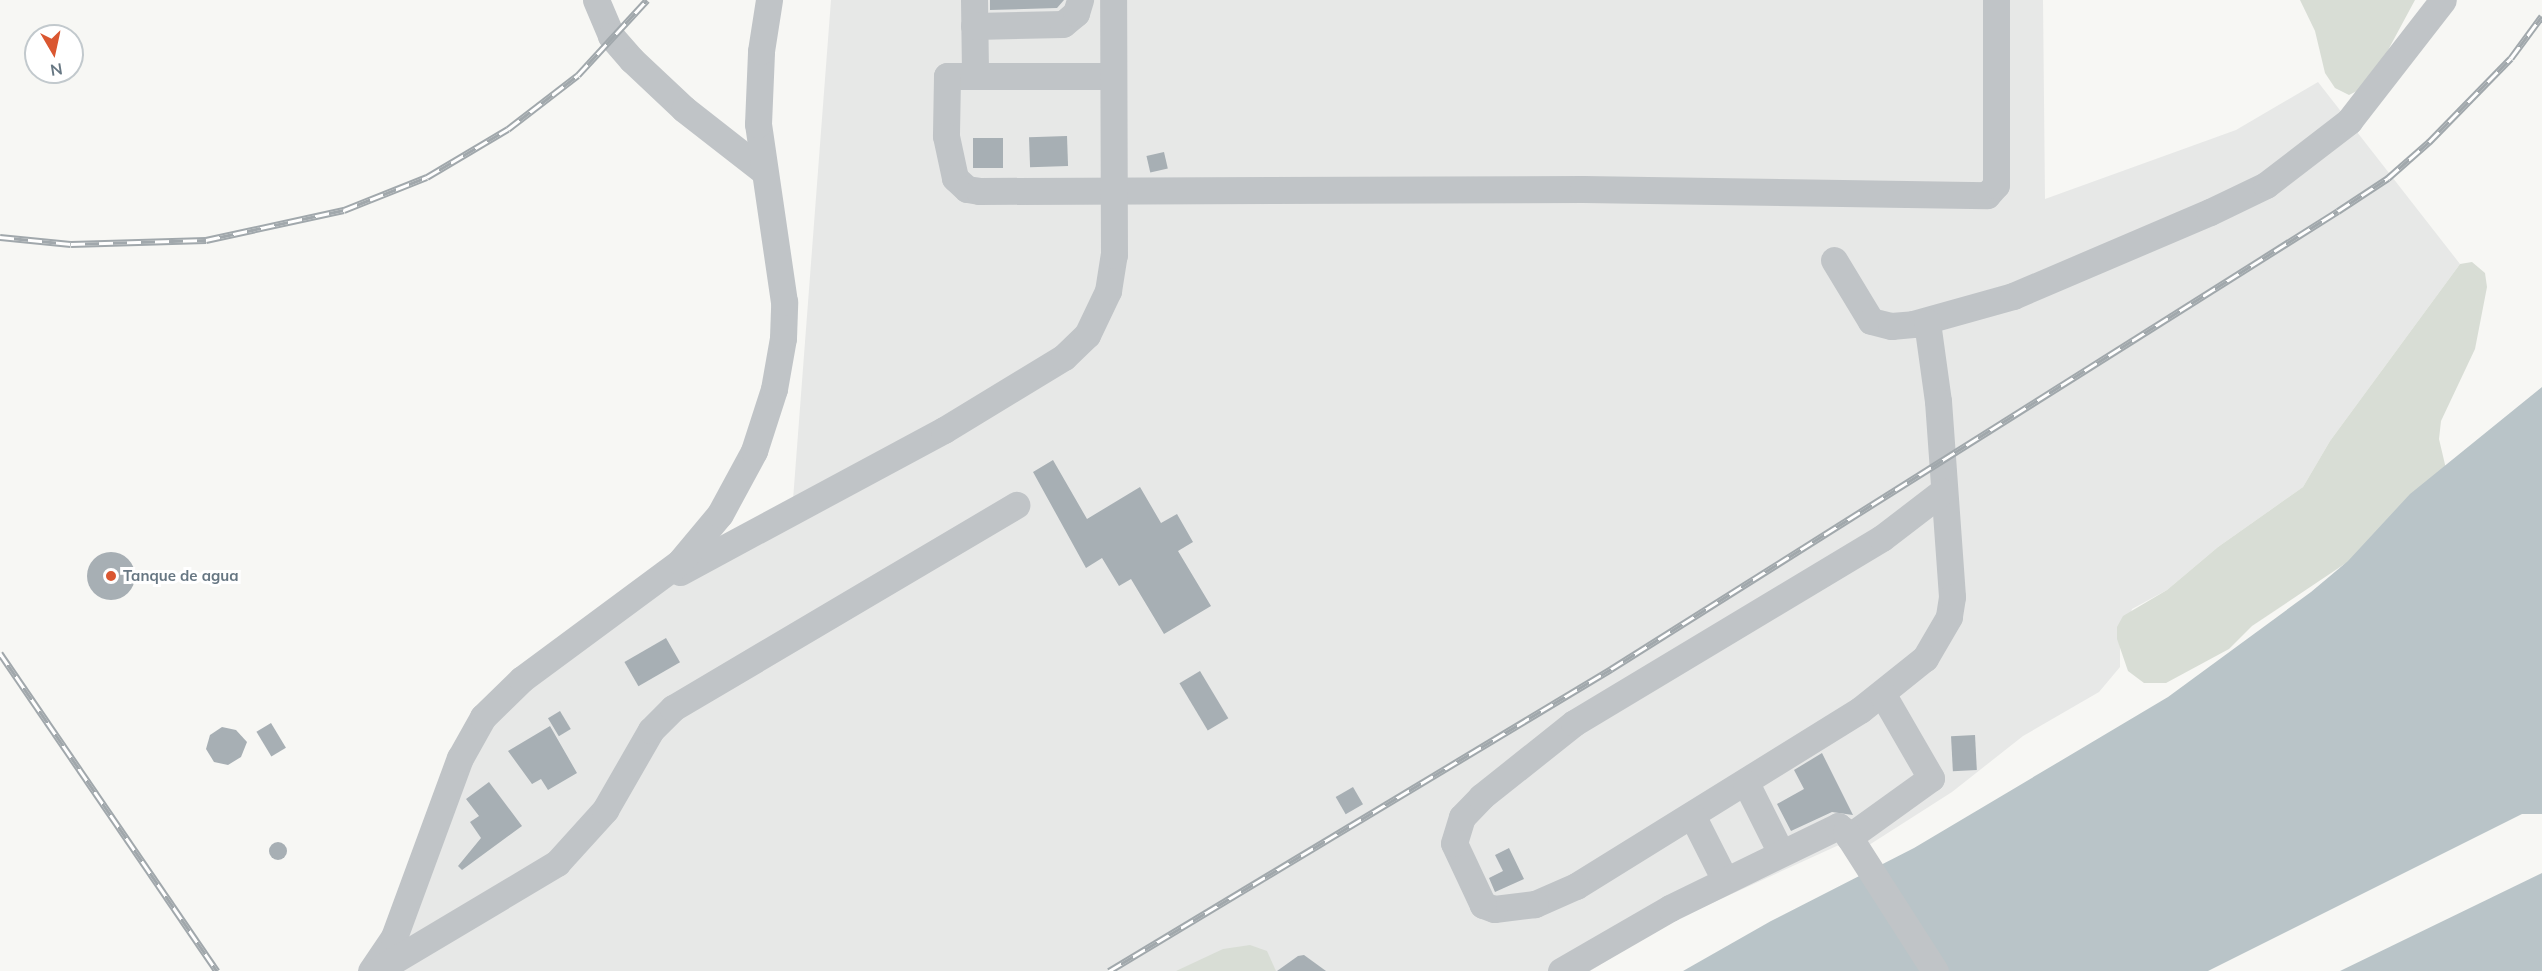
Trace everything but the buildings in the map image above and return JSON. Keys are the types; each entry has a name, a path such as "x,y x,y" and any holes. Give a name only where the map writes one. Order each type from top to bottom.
{"street":[{"path":"596,0 611,36 632,60 684,109 762,170"},
{"path":"652,587 703,538 726,505 754,451 780,365 784,302 762,170 758,89 769,0"},
{"path":"975,76 974,13 1063,24 1076,13 1080,0"},
{"path":"371,971 394,937 460,758 483,717 522,679 652,587 920,444 1077,346 1095,323 1108,291 1113,255 1113,0"},
{"path":"1113,76 975,76 945,79 947,152 951,171 960,184 979,191 1583,189 1987,195 1996,185 1996,0"},
{"path":"1834,260 1871,321 1891,326 1927,322 2013,296 2211,212 2266,185 2349,121 2443,0"},
{"path":"1927,322 1938,401 1941,492 1952,574 1949,618 1925,658 1882,693 1746,783 1576,886 1535,904 1510,908 1483,905 1454,843 1462,817 1481,797 1574,723 1882,538 1941,492"},
{"path":"376,971 557,863 605,810 651,730 673,708 1016,505"},
{"path":"1849,837 1931,778 1882,693"},
{"path":"1746,783 1781,853"},
{"path":"1693,817 1725,880"},
{"path":"1562,971 1725,880 1838,826 1849,837 1935,971"}],"shaded area":[{"path":"831,0 2043,0 2045,199 2236,130 2318,82 2460,264 2330,441 2303,487 2218,547 2167,590 2132,609 2120,649 2120,667 2099,692 2023,736 1952,792 1869,845 1839,845 1666,924 1590,971 371,971 460,758 593,628 792,513"},
{"path":"2300,0 2415,0 2380,65 2357,91 2349,95 2335,88 2325,73 2315,31"},
{"path":"2472,262 2485,273 2487,287 2475,349 2441,421 2439,439 2447,473 2349,561 2252,626 2229,649 2166,683 2144,683 2128,671 2117,639 2117,627 2123,616 2167,590 2218,547 2303,487 2330,441 2460,264"},
{"path":"2542,387 2542,971 1683,971 1771,921 1914,848 2168,697 2311,592 2348,561 2410,494"},
{"path":"1250,945 1267,951 1276,971 1176,971 1223,949"}],"pier":[{"path":"2522,814 2542,814 2542,873 2340,971 2208,971"}],"railway":[{"path":"0,237 71,244 206,240 344,210 427,177 508,129 578,75 647,0"},
{"path":"1109,971 1611,669 2388,178 2429,142 2511,58 2542,16"},
{"path":"0,653 217,971"}],"place":[{"name":"Tanque de agua","path":"111,576"}]}
